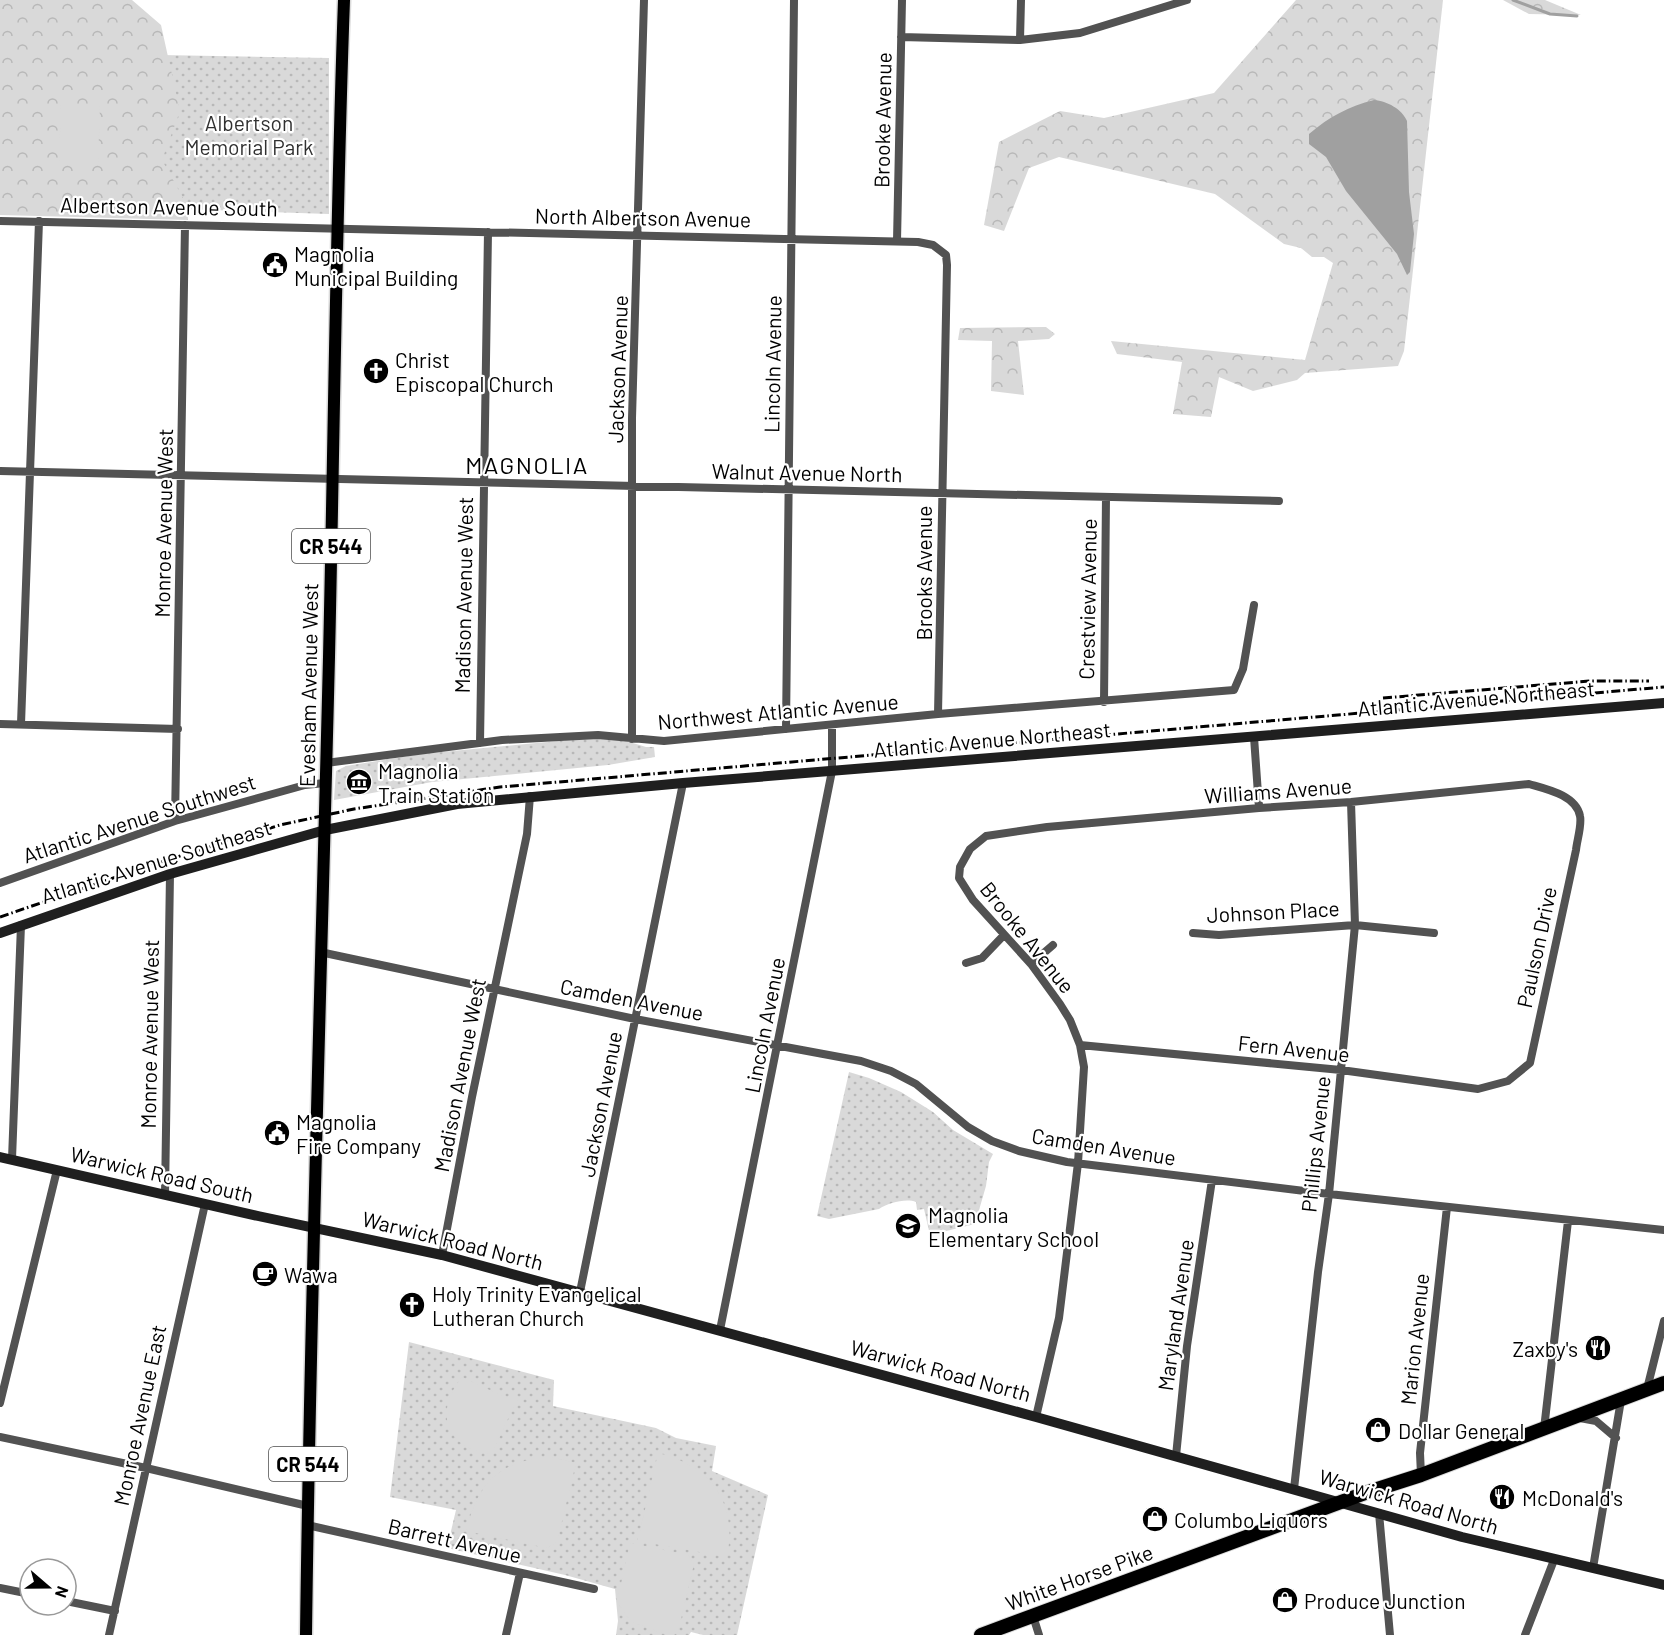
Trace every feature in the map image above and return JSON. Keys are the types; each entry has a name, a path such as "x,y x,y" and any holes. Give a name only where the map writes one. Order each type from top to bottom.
{"highway":[{"name":"White Horse Pike","path":"981,1635 1368,1492 1421,1475 1664,1383"}],"main road":[{"name":"Evesham Avenue West","path":"315,1228 333,479 336,228 344,0"},
{"name":"CR 544","path":"306,1635 315,1228"}],"street":[{"name":"Jackson Avenue","path":"632,739 632,418 645,0"},
{"name":"Lincoln Avenue","path":"786,729 794,0"},
{"name":"Brooke Avenue","path":"897,242 902,0"},
{"path":"1020,40 1021,0"},
{"path":"901,37 1020,40 1080,33 1187,0"},
{"name":"Albertson Avenue South","path":"0,221 336,228"},
{"path":"21,724 39,221"},
{"name":"Monroe Avenue West","path":"175,821 185,225"},
{"name":"North Albertson Avenue","path":"336,228 918,242 933,245 945,254"},
{"name":"Madison Avenue West","path":"480,743 488,232"},
{"name":"Brooks Avenue","path":"938,714 947,265 945,254"},
{"name":"Walnut Avenue North","path":"0,471 1280,501"},
{"name":"Crestview Avenue","path":"1104,702 1106,497"},
{"name":"Northwest Atlantic Avenue","path":"326,763 480,743 557,736 598,735 664,741 938,714 1234,690 1243,669 1254,605"},
{"name":"Atlantic Avenue Northeast","path":"325,830 457,804 530,796 1664,702"},
{"path":"0,724 178,729"},
{"name":"Lincoln Avenue","path":"720,1330 832,771 832,725"},
{"path":"1254,737 1259,808"},
{"name":"Atlantic Avenue Southwest","path":"0,883 175,821 305,785 325,783"},
{"name":"Jackson Avenue","path":"580,1292 683,783"},
{"name":"Williams Avenue","path":"979,841 986,836 1047,827 1351,802 1529,784 1551,790 1573,802 1575,806"},
{"name":"Madison Avenue West","path":"442,1255 526,834 530,796"},
{"name":"Phillips Avenue","path":"1294,1489 1317,1272 1329,1194 1355,925 1351,802"},
{"name":"Paulson Drive","path":"1503,1083 1530,1063 1576,850 1580,816 1575,806"},
{"name":"Atlantic Avenue Southeast","path":"0,933 170,874 325,830"},
{"name":"Brooke Avenue","path":"979,841 969,849 960,867 959,878 973,900 1031,964 1065,1012 1080,1045 1084,1067 1078,1163 1059,1318 1036,1417"},
{"name":"Monroe Avenue West","path":"165,1195 170,874"},
{"path":"12,1159 21,925"},
{"name":"Johnson Place","path":"1193,933 1219,935 1355,925 1434,933"},
{"path":"966,963 982,958 1004,934"},
{"path":"1031,964 1053,945"},
{"name":"Camden Avenue","path":"320,952 635,1019 861,1061 891,1071 916,1084 968,1127 992,1141 1020,1151 1078,1163 1447,1208 1664,1230"},
{"name":"Fern Avenue","path":"1080,1045 1341,1070 1478,1089 1503,1083"},
{"name":"Warwick Road South","path":"0,1156 315,1228"},
{"path":"0,1403 57,1170"},
{"name":"Maryland Avenue","path":"1176,1456 1187,1346 1212,1180"},
{"name":"Monroe Avenue East","path":"109,1635 205,1204"},
{"name":"Marion Avenue","path":"1421,1475 1421,1445 1447,1208"},
{"path":"1544,1429 1568,1221"},
{"name":"Warwick Road North","path":"315,1228 442,1255 1344,1502 1462,1537 1554,1560"},
{"path":"1647,1389 1664,1321"},
{"path":"1660,1337 1664,1348"},
{"path":"1593,1568 1621,1400"},
{"path":"1575,1417 1596,1421 1616,1438"},
{"path":"0,1437 308,1506"},
{"path":"1379,1513 1390,1635"},
{"name":"Barrett Avenue","path":"307,1525 594,1589"},
{"path":"1525,1635 1554,1560 1664,1585"},
{"path":"506,1635 520,1573"},
{"path":"0,1588 18,1592"},
{"path":"78,1603 115,1611"},
{"path":"1033,1616 1039,1635"}],"green space":[{"path":"0,0 132,0 161,25 180,111 162,160 187,205 188,220 0,215"},
{"path":"1296,0 1443,0 1404,351 1398,366 1305,373 1297,380 1253,391 1219,377 1211,417 1173,414 1182,362 1117,354 1111,341 1305,360 1333,263 1324,257 1312,257 1301,248 1284,244 1215,194 1059,157 1029,168 1004,231 984,225 999,142 1060,111 1104,118 1214,93"},
{"path":"1503,0 1545,0 1581,15 1529,14"},
{"name":"Albertson Memorial Park","path":"0,52 329,58 329,214 0,203"},
{"path":"61,104 100,105 98,163 59,162"},
{"path":"1046,327 1055,334 1049,339 1018,341 1024,395 991,391 992,341 958,340 960,328"},
{"path":"598,737 654,747 655,757 608,765 432,782 334,800 336,771 346,766 421,754"},
{"path":"849,1072 901,1092 933,1112 953,1130 993,1154 989,1162 986,1186 975,1224 930,1235 924,1209 917,1210 916,1202 907,1201 829,1219 817,1216"},
{"path":"409,1342 554,1380 553,1406 656,1428 676,1438 716,1446 712,1471 768,1495 737,1635 703,1635 691,1632 689,1635 616,1635 618,1621 615,1589 447,1548 456,1510 390,1497"},
{"path":"462,1377 509,1399 516,1398 518,1401 492,1454 476,1451 464,1445 449,1427 448,1403"},
{"path":"658,1453 693,1467 716,1489 724,1503 728,1519 727,1557 638,1541 637,1532 640,1531"},
{"path":"551,1457 576,1463 557,1542 547,1548 466,1531 477,1500 484,1487 494,1477 517,1463"},
{"path":"630,1543 688,1555 694,1564 678,1632 674,1635 631,1622 617,1602"}],"shaded area":[{"path":"1374,100 1394,106 1407,121 1409,192 1414,234 1410,272 1407,275 1397,254 1346,191 1326,157 1309,144 1309,134 1324,122 1348,109"}],"waterway":[{"path":"1513,0 1550,14 1577,16"}],"railway":[{"path":"1383,698 1590,681 1649,681"},
{"path":"0,917 148,866 280,825 354,809 500,787 1664,687"}],"place":[{"name":"Magnolia Municipal Building","path":"275,265"},
{"name":"Christ Episcopal Church","path":"376,371"},
{"name":"Magnolia Train Station","path":"359,782"},
{"name":"Magnolia Fire Company","path":"277,1133"},
{"name":"Magnolia Elementary School","path":"908,1226"},
{"name":"Wawa","path":"265,1274"},
{"name":"Holy Trinity Evangelical Lutheran Church","path":"412,1305"},
{"name":"Zaxby's","path":"1598,1348"},
{"name":"Dollar General","path":"1378,1430"},
{"name":"McDonald's","path":"1502,1497"},
{"name":"Columbo Liquors","path":"1155,1519"},
{"name":"Produce Junction","path":"1285,1600"}],"district":[{"name":"MAGNOLIA","path":"527,464"}]}
